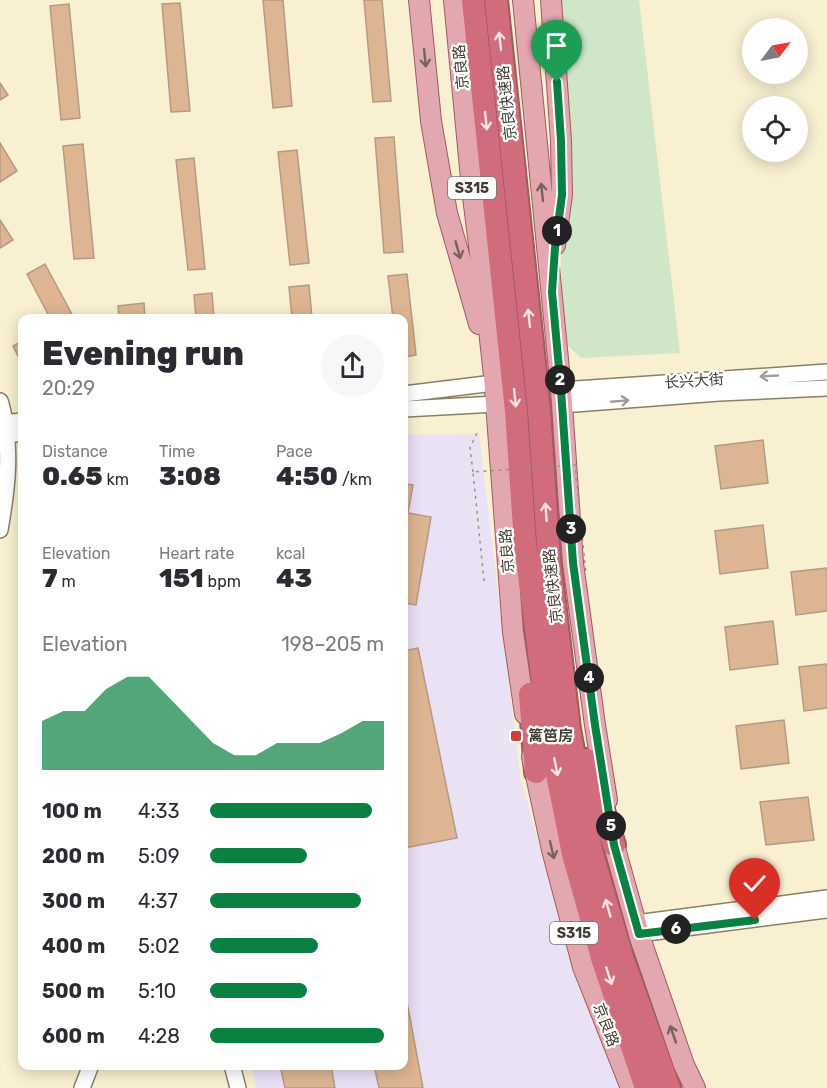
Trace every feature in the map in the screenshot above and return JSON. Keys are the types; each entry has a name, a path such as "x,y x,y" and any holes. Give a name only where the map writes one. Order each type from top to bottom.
{"highway":[{"name":"京良快速路","path":"473,0 516,411 525,543 550,738 573,854 604,964 661,1086"},
{"name":"京良快速路","path":"496,0 538,410 549,559 569,729 591,850 661,1086"},
{"path":"525,543 525,621 536,772"},
{"path":"566,696 614,845"}],"main road":[{"path":"419,0 431,121 447,213 494,379"},
{"name":"京良路","path":"454,0 472,189 494,379 513,632 528,734 552,850 583,967 631,1088"},
{"path":"524,0 562,398 573,563 595,725 614,845 637,928 684,1065 695,1088"},
{"path":"551,0 561,141 562,195 552,292"}],"street":[{"name":"长兴大街","path":"562,398 827,372"},
{"path":"408,393 494,379"},
{"name":"长兴大街","path":"562,398 827,388"},
{"path":"0,401 8,455 6,494 0,530"},
{"path":"408,409 496,404"},
{"path":"3,429 18,423"},
{"path":"3,429 18,432"},
{"path":"637,928 827,898"},
{"path":"637,928 827,910"},
{"path":"72,1088 79,1070"},
{"path":"82,1088 89,1070"},
{"path":"233,1070 238,1088"}],"path":[{"path":"478,431 470,448 484,581"},
{"path":"473,472 575,465 586,573"}],"shaded area":[{"path":"479,434 520,776 577,984 622,1088 256,1088 252,1070 408,1070 408,435"}],"green space":[{"path":"547,0 639,0 680,353 581,358 565,343"}],"building":[{"path":"263,0 283,0 292,106 273,108"},
{"path":"364,0 382,0 391,101 373,102"},
{"path":"180,3 190,111 171,112 162,4"},
{"path":"69,4 80,118 61,120 50,6"},
{"path":"0,83 8,95 0,100"},
{"path":"394,137 403,252 384,253 375,138"},
{"path":"0,143 17,171 0,182"},
{"path":"83,144 94,258 74,259 63,146"},
{"path":"297,150 309,263 290,265 278,152"},
{"path":"194,158 205,269 188,270 176,160"},
{"path":"0,220 13,240 0,248"},
{"path":"45,264 72,314 48,314 27,274"},
{"path":"407,274 416,355 408,356 408,314 393,314 388,276"},
{"path":"309,285 312,314 292,314 289,287"},
{"path":"212,293 214,314 196,314 194,295"},
{"path":"144,303 145,314 119,314 118,306"},
{"path":"18,343 18,356 13,346"},
{"path":"763,440 768,483 721,489 715,446"},
{"path":"408,484 413,485 408,513"},
{"path":"408,513 431,517 416,605 408,604"},
{"path":"763,525 768,568 720,574 715,531"},
{"path":"827,568 827,611 796,615 791,572"},
{"path":"773,621 778,664 730,670 725,627"},
{"path":"418,648 457,838 408,847 408,650"},
{"path":"827,664 827,708 804,711 799,667"},
{"path":"784,720 789,763 741,769 736,726"},
{"path":"808,797 814,840 766,845 760,802"},
{"path":"408,1007 423,1088 379,1088 375,1070 408,1070"},
{"path":"281,1070 332,1070 335,1088 285,1088"}],"place":[{"name":"篱笆房","path":"516,736"}],"route":[{"path":"557,82 562,195 552,292 573,563 614,845 639,934 755,920"}]}
